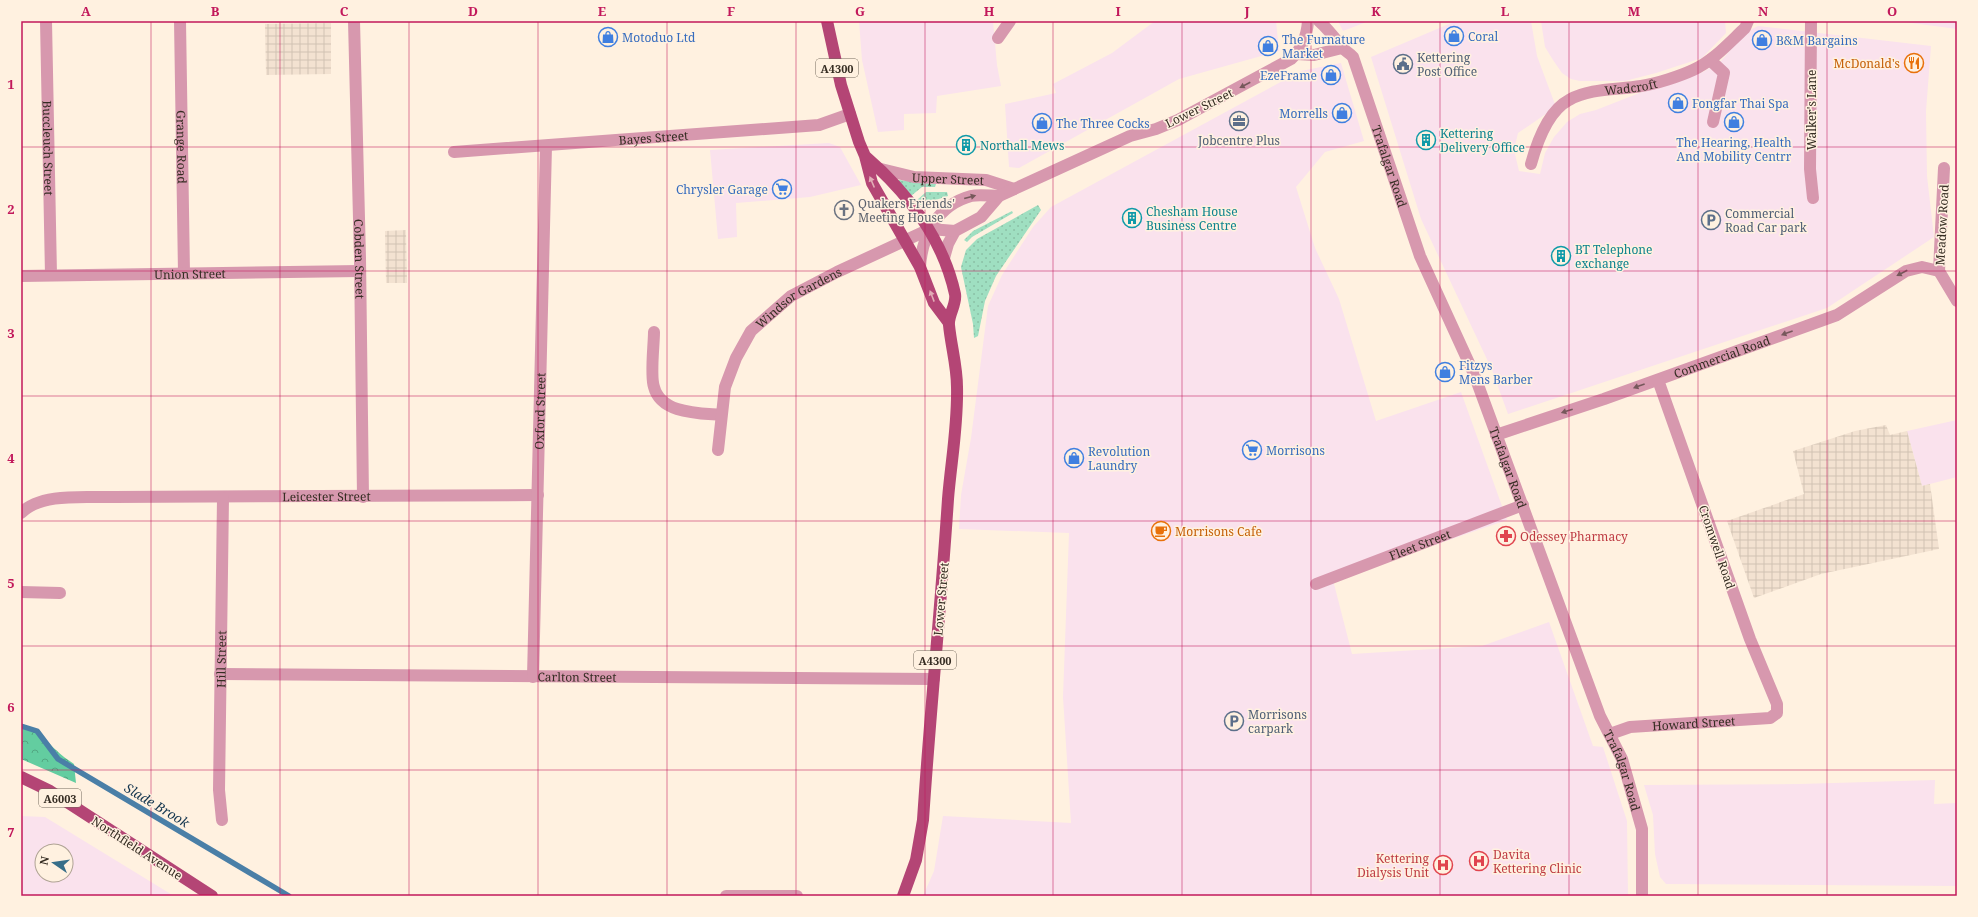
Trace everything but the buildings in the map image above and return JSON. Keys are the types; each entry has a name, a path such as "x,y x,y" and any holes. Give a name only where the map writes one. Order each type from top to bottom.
{"main road":[{"name":"A4300","path":"827,21 838,73 850,114 865,156 872,183 904,240"},
{"name":"A4300","path":"865,156 881,170 930,229"},
{"name":"Lower Street","path":"903,896 916,860 923,820 956,418 957,388 955,359 949,323 955,297 944,258 930,229"},
{"name":"Lower Street","path":"904,240 920,267 934,303 949,323"},
{"name":"Northfield Avenue","path":"21,777 50,791 212,896"}],"street":[{"name":"Buccleuch Street","path":"46,21 51,275"},
{"name":"Grange Road","path":"180,21 184,274"},
{"name":"Cobden Street","path":"354,21 360,271 363,497"},
{"path":"998,38 1010,21"},
{"path":"1308,21 1304,40 1297,54 1314,55 1342,48"},
{"name":"Trafalgar Road","path":"1319,21 1336,38 1342,48 1349,52 1353,57 1402,207 1420,256 1474,374 1600,716 1622,759 1642,828 1642,896"},
{"name":"Wadcroft","path":"1531,164 1536,146 1543,130 1568,100 1589,93 1643,86 1693,70 1710,60 1745,28 1748,21"},
{"name":"Walker's Lane","path":"1812,21 1810,169 1813,198"},
{"name":"Lower Street","path":"956,232 981,217 999,196 1130,136 1156,129 1178,120 1280,66 1297,54"},
{"path":"1710,60 1724,73 1713,122"},
{"name":"Bayes Street","path":"454,152 819,125 850,114"},
{"name":"Oxford Street","path":"533,677 546,146"},
{"name":"Meadow Road","path":"1944,168 1939,271 1957,301"},
{"name":"Upper Street","path":"881,170 914,177 986,180 1014,189"},
{"name":"Lower Street","path":"920,267 923,243 938,216 955,202 972,195 999,196"},
{"path":"930,229 956,232 948,244 944,258"},
{"name":"Windsor Gardens","path":"718,450 725,387 736,358 751,331 790,296 904,240 930,229"},
{"name":"Commercial Road","path":"1496,435 1658,380 1837,315 1906,271 1922,267 1939,271"},
{"name":"Union Street","path":"21,276 360,271"},
{"path":"654,332 653,386 658,396 670,406 690,412 721,415"},
{"name":"Cromwell Road","path":"1658,380 1747,632 1777,704 1777,713"},
{"name":"Leicester Street","path":"21,513 28,506 49,499 114,497 222,498 538,495"},
{"name":"Hill Street","path":"222,498 219,790 222,820"},
{"name":"Fleet Street","path":"1316,584 1523,505"},
{"path":"21,592 60,593"},
{"name":"Carlton Street","path":"220,674 934,679"},
{"name":"Howard Street","path":"1610,734 1630,727 1770,718 1777,713"},
{"path":"726,896 797,896"}],"shaded area":[{"path":"859,21 993,21 997,65 1001,86 937,96 936,113 904,114 904,130 878,132 862,60"},
{"path":"1155,21 1276,21 1279,51 1179,79 1019,168 1009,167 1005,104 1056,93 1053,84 1112,53"},
{"path":"1338,21 1369,21 1343,31"},
{"path":"1456,21 1531,21 1537,56 1556,107 1518,133 1514,150 1519,171 1540,174 1545,153 1554,137 1567,122 1580,114 1596,110 1670,81 1703,72 1721,61 1746,32 1758,26 1931,46 1926,111 1927,176 1934,237 1827,308 1508,414 1492,370 1421,219 1371,57"},
{"path":"1541,21 1725,21 1726,33 1702,58 1656,73 1625,81 1580,81 1571,79 1562,73 1553,60 1545,47"},
{"path":"1957,21 1957,29 1904,22"},
{"path":"331,23 331,74 266,75 265,24"},
{"path":"1341,63 1364,141 1325,152 1296,187 1315,248 1339,299 1376,421 1461,392 1507,520 1333,580 1352,654 1482,646 1549,622 1593,746 1603,747 1627,821 1628,896 923,896 934,871 943,816 1071,823 1063,697 1069,533 959,529 961,495 971,438 988,306 1002,275 1033,227 1051,207 1301,71"},
{"path":"829,143 840,147 861,185 810,197 736,203 737,237 718,239 710,150"},
{"path":"406,230 407,283 386,283 385,231"},
{"path":"1957,420 1957,477 1922,486 1907,431"},
{"path":"1886,425 1890,435 1907,431 1922,486 1930,484 1939,549 1821,574 1754,598 1727,521 1804,494 1793,451 1855,431"},
{"path":"1935,780 1934,804 1957,803 1957,886 1666,884 1660,877 1655,854 1653,815 1644,785 1800,784"},
{"path":"21,816 45,817 174,896 21,896"}],"green space":[{"path":"899,180 936,184 935,187 922,187 911,196 897,182"},
{"path":"926,192 947,192 948,196 920,205 916,201"},
{"path":"1038,205 1041,210 996,276 985,301 978,336 974,338 973,324 961,267 966,250 977,239"},
{"path":"1012,211 1013,213 972,237 967,242 964,240 973,231"},
{"path":"21,724 32,728 40,734 60,754 74,764 76,783 21,759"}],"waterway":[{"name":"Slade Brook","path":"21,726 37,731 58,759 289,896"}],"place":[{"name":"Coral","path":"1454,36"},
{"name":"Motoduo Ltd","path":"608,37"},
{"name":"B&M Bargains","path":"1762,40"},
{"name":"The Furnature Market","path":"1268,46"},
{"name":"McDonald's","path":"1914,63"},
{"name":"Kettering Post Office","path":"1403,64"},
{"name":"EzeFrame","path":"1331,75"},
{"name":"Fongfar Thai Spa","path":"1678,103"},
{"name":"Morrells","path":"1342,113"},
{"name":"Jobcentre Plus","path":"1239,121"},
{"name":"The Hearing, Health And Mobility Centrr","path":"1734,122"},
{"name":"The Three Cocks","path":"1042,123"},
{"name":"Kettering Delivery Office","path":"1426,140"},
{"name":"Northall Mews","path":"966,145"},
{"name":"Chrysler Garage","path":"782,189"},
{"name":"Quakers Friends' Meeting House","path":"844,210"},
{"name":"Chesham House Business Centre","path":"1132,218"},
{"name":"Commercial Road Car park","path":"1711,220"},
{"name":"BT Telephone exchange","path":"1561,256"},
{"name":"Fitzys Mens Barber","path":"1445,372"},
{"name":"Morrisons","path":"1252,450"},
{"name":"Revolution Laundry","path":"1074,458"},
{"name":"Morrisons Cafe","path":"1161,531"},
{"name":"Odessey Pharmacy","path":"1506,536"},
{"name":"Morrisons carpark","path":"1234,721"},
{"name":"Davita Kettering Clinic","path":"1479,861"},
{"name":"Kettering Dialysis Unit","path":"1443,865"}]}
